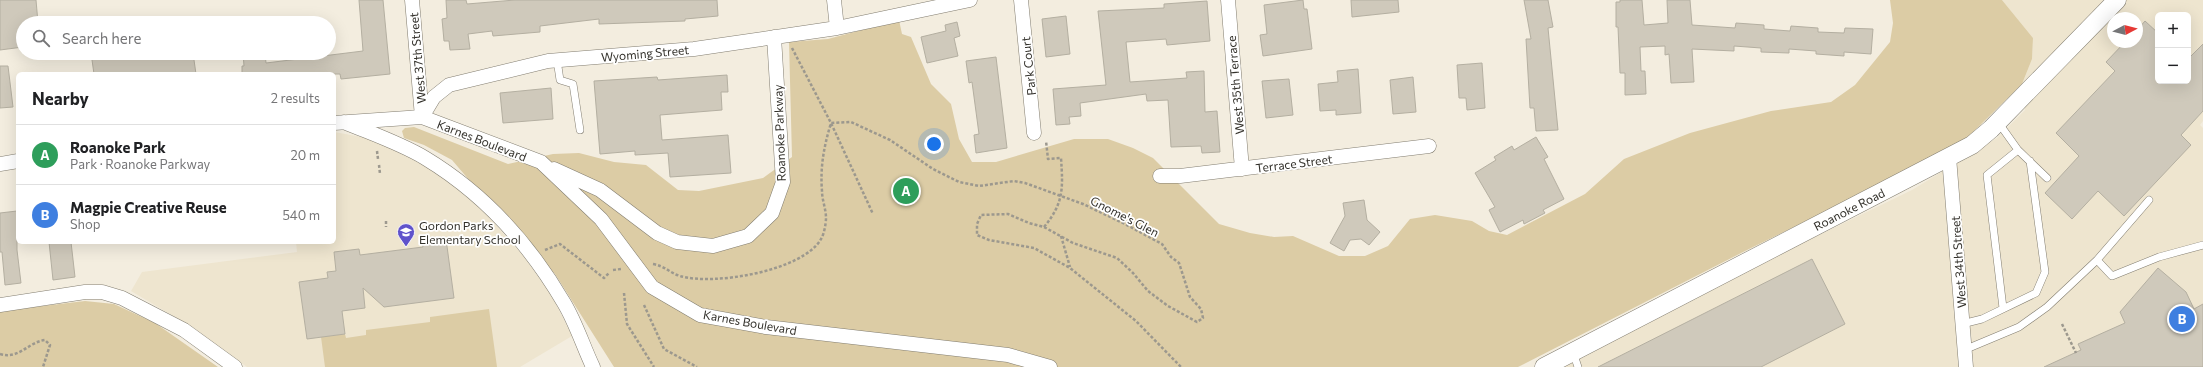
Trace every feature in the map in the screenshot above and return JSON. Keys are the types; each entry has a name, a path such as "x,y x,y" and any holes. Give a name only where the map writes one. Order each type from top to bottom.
{"street":[{"name":"West 37th Street","path":"412,0 422,117"},
{"path":"834,0 837,28"},
{"name":"Wyoming Street","path":"422,117 434,96 450,85 548,61 694,49 837,28 970,0"},
{"name":"Park Court","path":"1021,0 1040,135"},
{"name":"West 35th Terrace","path":"1228,0 1242,169"},
{"name":"Roanoke Road","path":"1544,367 1576,360 1972,145 1998,122 2117,0"},
{"name":"Roanoke Parkway","path":"541,162 600,190 657,233 677,242 713,246 748,236 772,213 783,182 780,36"},
{"path":"338,122 422,117"},
{"name":"Karnes Boulevard","path":"422,117 541,162 601,219 652,287 700,315 766,327 1008,355 1050,367"},
{"path":"338,122 424,158 483,201 510,230 548,279 565,305 593,367"},
{"name":"Terrace Street","path":"1160,176 1180,176 1428,146"},
{"name":"West 34th Street","path":"1949,157 1966,367"},
{"path":"0,164 16,161"},
{"path":"0,305 85,292 102,292 122,298 184,330 235,367"},
{"path":"579,367 585,352"}],"lane":[{"path":"557,60 560,80 573,84 580,130"},
{"path":"1998,122 2018,150 2047,178"},
{"path":"2003,308 1987,175 2018,150"},
{"path":"1962,324 1982,319 2036,293 2045,272 2030,161"},
{"path":"1964,350 2019,327 2048,307 2097,260 2149,200"},
{"path":"2097,260 2112,276 2159,257 2203,245"}],"path":[{"path":"780,36 831,123 873,214"},
{"name":"Gnome's Glen","path":"831,123 851,122 883,137 933,169 959,182 979,186 1014,181 1026,183 1062,196 1125,224 1162,244 1171,257 1179,263 1190,297 1201,309 1203,318 1197,322 1168,306 1148,291 1133,272 1117,258 1074,243 1044,227 1029,223 1008,214 993,213 981,215 977,224 978,235 989,240 1034,248 1070,268 1136,321 1181,367"},
{"path":"636,266 646,263 663,266 680,276 715,279 739,276 800,258 822,239 826,218 822,192 821,164 831,123"},
{"path":"1040,135 1048,159 1061,158 1062,196 1053,216 1044,227"},
{"path":"377,151 378,159"},
{"path":"379,165 380,174"},
{"path":"386,221 386,227"},
{"path":"1061,235 1070,268"},
{"path":"545,250 560,244 604,278 609,272"},
{"path":"624,293 627,324 654,367"},
{"path":"644,305 664,349 697,367"},
{"path":"2062,324 2076,353"},
{"path":"0,354 16,354 40,340 45,340 50,345 43,367"}],"shaded area":[{"path":"1890,0 2002,0 2033,38 2032,59 2022,84 1968,137 1902,174 1745,251 1518,367 614,367 555,274 511,229 452,160 424,145 404,138 402,131 405,128 414,127 508,164 553,154 579,153 614,162 646,165 678,190 699,191 763,178 792,157 789,42 828,39 899,20 902,34 911,37 931,84 951,104 959,139 972,162 996,162 1074,139 1108,139 1133,148 1153,158 1219,224 1250,233 1274,237 1293,236 1339,256 1365,256 1388,246 1410,219 1435,215 1472,221 1489,231 1507,235 1585,194 1624,159 1690,133 1771,111 1831,102 1855,85 1890,42 1893,23"},
{"path":"2002,0 2203,0 2203,121 2200,125 2203,128 2203,367 1559,367 1708,289 1912,190 1997,138 2025,110 2022,84 2032,59 2033,38"},
{"name":"Gordon Parks Elementary School","path":"336,132 373,139 425,162 476,203 522,254 552,296 572,336 520,367 247,367 195,329 131,291 142,272 297,252 296,244 336,244"},
{"path":"85,301 114,304 155,323 218,367 0,367 0,311"},
{"path":"489,309 497,367 325,367 321,337 345,334 346,338 366,335 366,330 430,322 430,317"}],"building":[{"path":"0,0 36,0 37,16 16,16 16,48 0,50"},
{"path":"359,0 383,0 390,74 341,79 340,74 336,74 336,72 242,72 242,66 244,66 244,60 266,60 266,63 290,60 336,60 336,54 363,51"},
{"path":"446,0 466,0 467,4 515,0 717,0 718,16 685,19 685,21 599,24 599,19 540,26 540,32 493,36 492,31 468,34 470,49 450,50 449,41 444,41 442,19 447,18"},
{"path":"1303,0 1304,9 1307,9 1312,49 1263,56 1260,35 1267,34 1264,5"},
{"path":"1351,0 1398,0 1399,12 1352,17"},
{"path":"1524,0 1548,0 1553,27 1548,28 1558,130 1536,131 1534,108 1530,108 1526,39 1531,39"},
{"path":"1620,0 1642,0 1644,25 1668,23 1667,0 1690,0 1692,25 1735,28 1736,23 1764,25 1764,29 1790,31 1791,26 1818,28 1818,32 1844,33 1845,28 1873,29 1871,54 1844,52 1844,56 1816,54 1816,51 1789,49 1789,53 1761,52 1761,48 1734,46 1734,51 1692,49 1694,82 1671,83 1669,54 1665,55 1665,46 1640,47 1641,71 1645,71 1646,94 1625,95 1625,73 1620,73 1618,27 1616,27 1616,2 1620,2"},
{"path":"1207,1 1210,41 1167,45 1166,39 1126,42 1130,82 1187,78 1186,72 1204,71 1205,112 1217,111 1220,152 1202,153 1201,146 1171,147 1168,100 1147,101 1146,94 1080,103 1081,116 1069,117 1070,124 1056,125 1053,89 1106,85 1098,11 1164,8 1164,4"},
{"path":"1066,16 1070,54 1046,57 1042,19"},
{"path":"2145,21 2155,30 2155,84 2191,84 2191,56 2203,44 2203,111 2181,135 2191,145 2124,216 2098,191 2072,219 2045,193 2079,156 2056,133 2115,71 2106,62 2119,48 2143,48 2143,23"},
{"path":"957,22 960,36 954,38 958,56 927,63 921,37 946,31 945,25"},
{"path":"996,57 1007,148 976,153 974,135 979,134 972,82 969,83 966,61"},
{"path":"92,60 194,60 196,72 94,72"},
{"path":"1482,63 1485,108 1467,110 1466,98 1459,98 1457,65"},
{"path":"0,66 8,66 13,107 0,108"},
{"path":"1358,69 1361,113 1336,115 1336,110 1320,111 1318,84 1338,82 1337,71"},
{"path":"727,75 728,92 721,92 722,110 660,115 662,140 728,135 731,173 670,177 668,153 635,155 635,151 600,154 594,81 657,77 658,80"},
{"path":"1413,77 1416,112 1393,114 1390,80"},
{"path":"1289,79 1293,115 1266,118 1262,81"},
{"path":"551,88 553,119 503,123 500,93"},
{"path":"1536,137 1548,157 1544,159 1564,199 1543,210 1545,213 1524,224 1523,220 1500,232 1489,210 1495,207 1475,173 1496,160 1494,157 1512,146 1514,150"},
{"path":"1364,200 1367,220 1380,232 1369,245 1361,239 1350,240 1344,251 1330,243 1345,216 1343,203"},
{"path":"16,211 16,244 21,283 5,285 2,252 0,252 0,213"},
{"name":"Gordon Parks Elementary School","path":"446,239 454,298 384,307 363,288 365,308 342,311 345,334 307,339 299,282 328,278 327,272 336,271 334,252 359,249 360,255 423,247 422,242"},
{"path":"49,244 71,244 75,277 53,280"},
{"path":"1812,259 1845,324 1761,367 1598,367"},
{"path":"2158,268 2186,292 2194,309 2203,304 2203,367 2044,367 2081,350 2078,344 2125,323 2120,312"}],"place":[{"name":"Roanoke Park","path":"906,191"},
{"name":"Gordon Parks Elementary School","path":"406,247"},
{"name":"Magpie Creative Reuse","path":"2182,319"}]}
